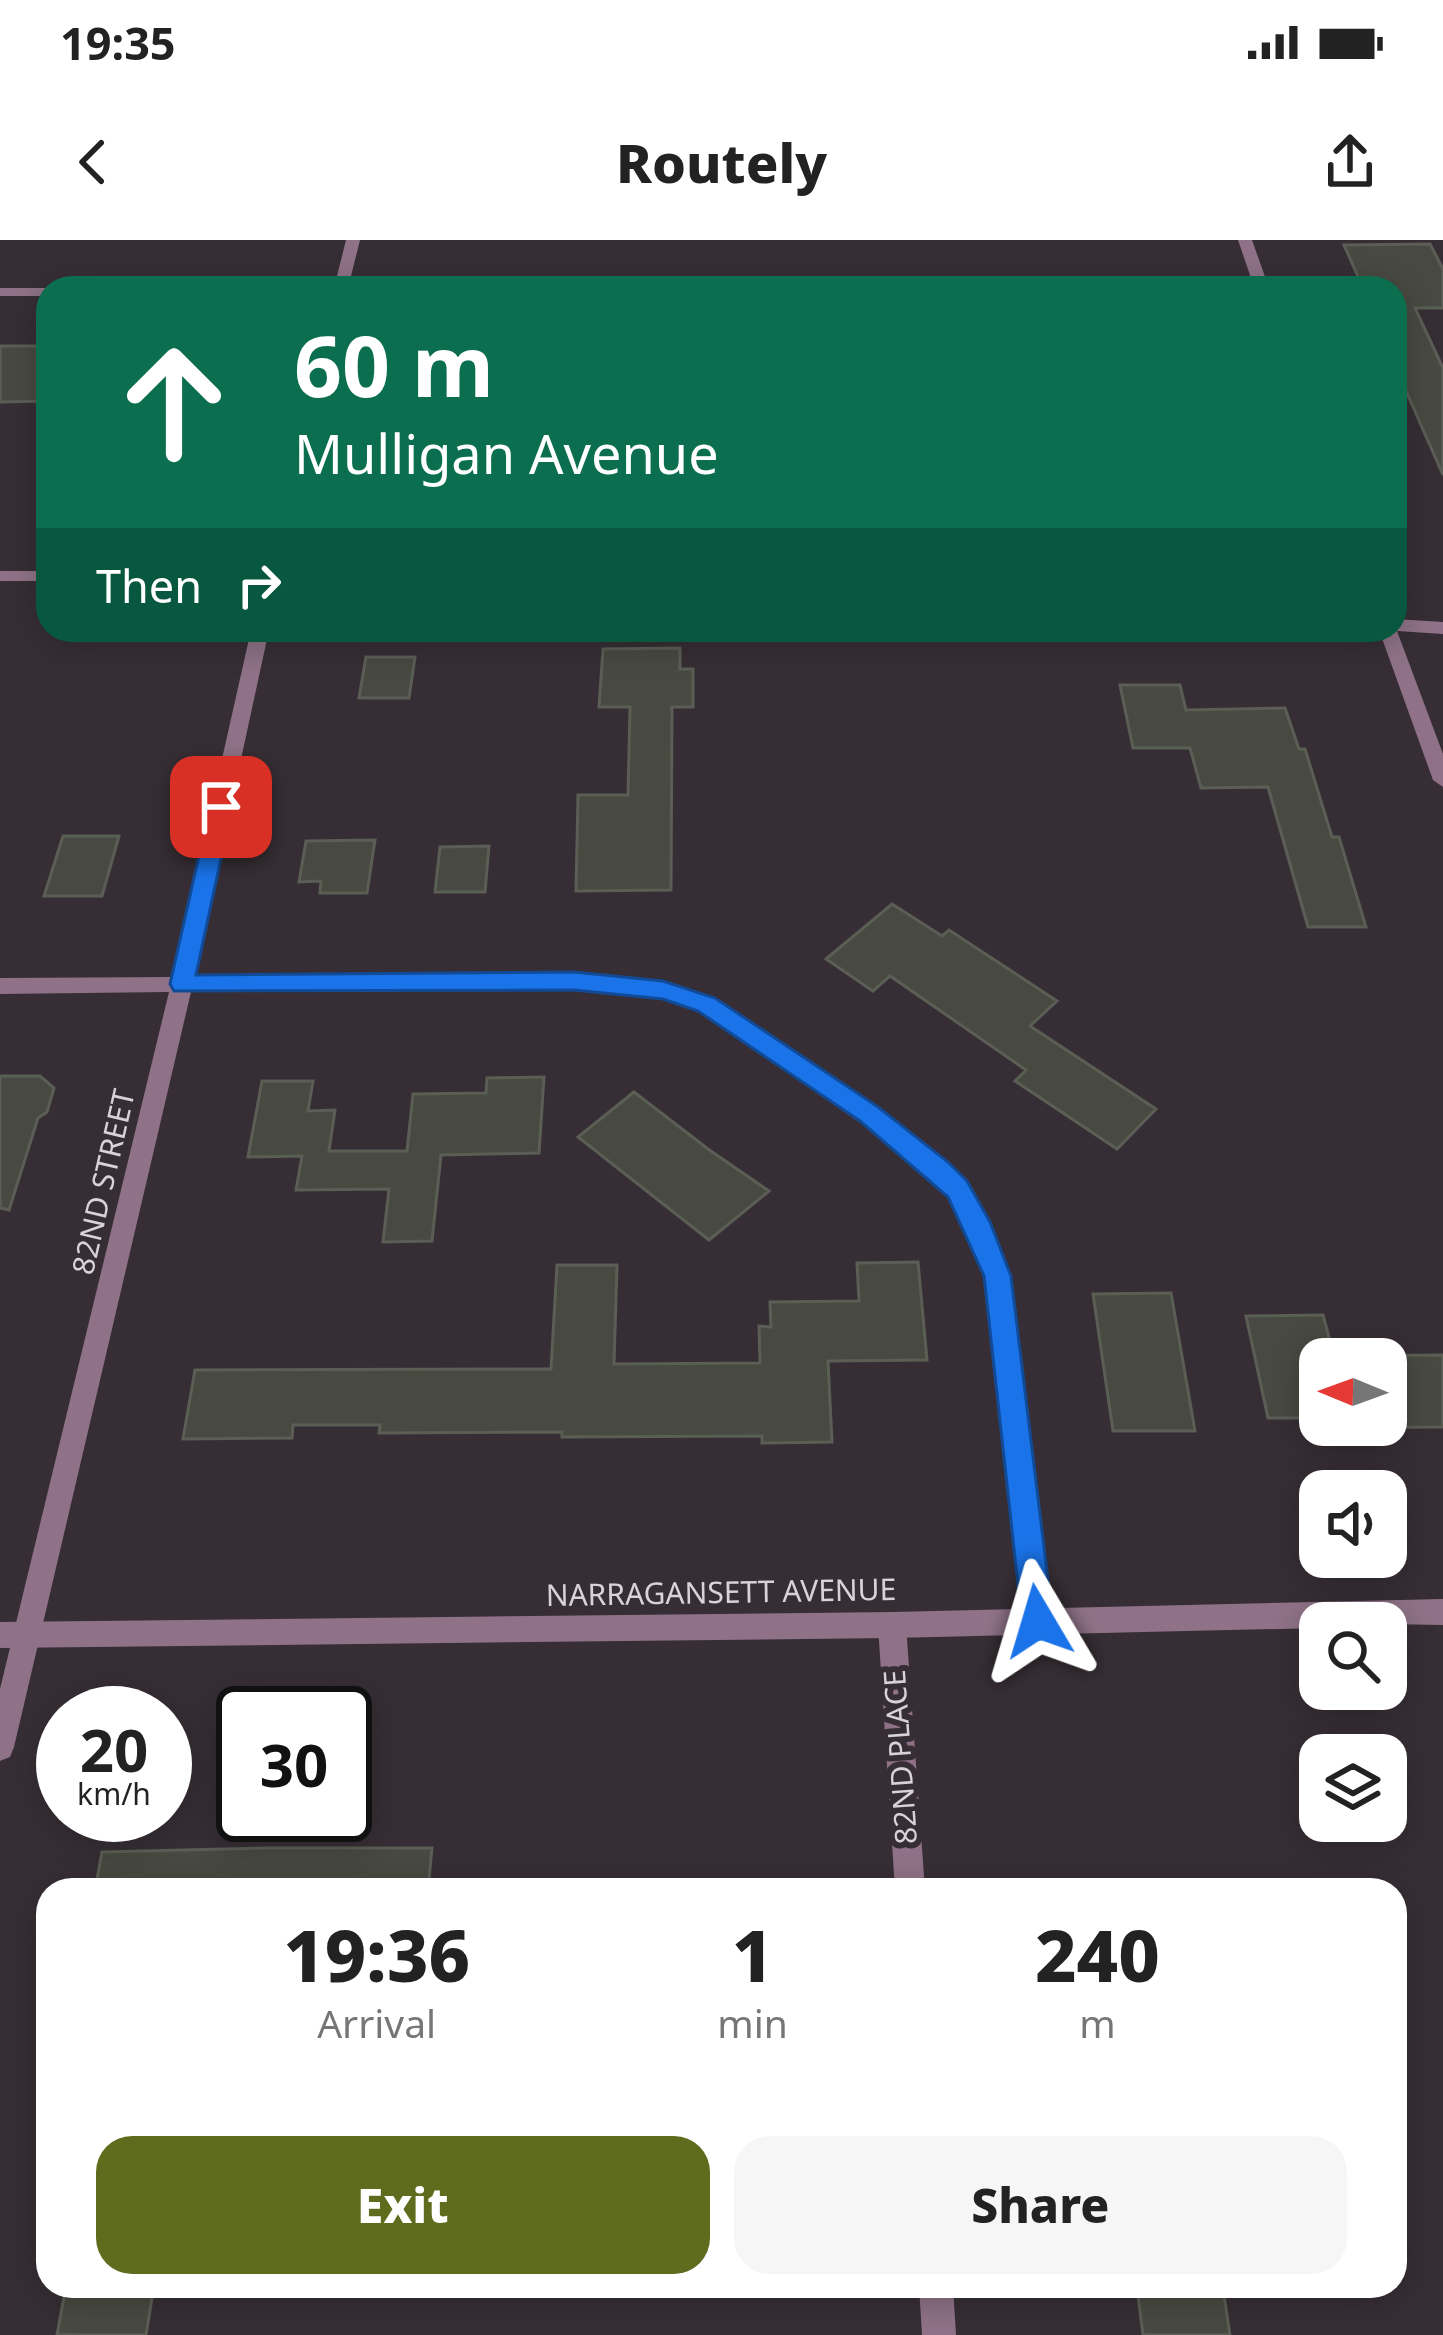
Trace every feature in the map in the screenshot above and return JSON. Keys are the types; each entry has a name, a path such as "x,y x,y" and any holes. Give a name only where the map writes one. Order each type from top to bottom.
{"street":[{"path":"343,276 353,240"},
{"path":"1245,240 1258,276"},
{"path":"0,292 36,292"},
{"path":"0,576 36,576"},
{"path":"1407,627 1443,628"},
{"name":"82ND STREET","path":"0,1747 14,1635 182,984 257,642"},
{"path":"1396,642 1443,780"},
{"path":"0,986 574,981 663,990 706,1004 919,1151 958,1189 998,1276 1038,1621"},
{"name":"NARRAGANSETT AVENUE","path":"14,1635 1443,1612"},
{"name":"82ND PLACE","path":"892,1624 909,1878"},
{"path":"936,2298 939,2335"}],"building":[{"path":"1430,244 1443,269 1443,308 1415,308 1443,368 1443,475 1407,393 1407,276 1358,276 1344,245"},
{"path":"0,346 36,346 36,401 0,402"},
{"path":"680,648 680,669 693,669 693,707 672,707 671,890 576,891 578,795 628,795 630,707 599,707 603,649"},
{"path":"366,657 415,657 409,698 359,698"},
{"path":"1120,685 1180,685 1186,710 1285,708 1299,749 1305,749 1332,837 1339,837 1366,927 1308,927 1268,787 1201,788 1190,748 1133,748"},
{"path":"63,836 119,836 102,896 44,896"},
{"path":"375,840 367,893 320,893 321,881 299,882 306,841"},
{"path":"489,846 485,892 435,892 440,847"},
{"path":"892,904 942,936 949,930 1057,1001 1030,1026 1156,1109 1117,1149 1015,1081 1026,1070 890,976 873,991 826,959"},
{"path":"0,1076 40,1076 54,1088 47,1112 38,1118 9,1210 0,1208"},
{"path":"544,1077 539,1153 441,1155 432,1241 383,1242 389,1189 296,1190 302,1156 248,1157 262,1081 313,1081 308,1111 335,1110 329,1151 407,1151 413,1094 486,1093 487,1078"},
{"path":"634,1092 769,1191 709,1240 578,1137"},
{"path":"918,1262 927,1360 828,1361 832,1442 762,1443 762,1436 562,1437 562,1432 379,1433 380,1425 293,1425 292,1438 183,1439 195,1370 551,1369 557,1265 617,1265 614,1364 760,1363 759,1326 771,1327 770,1302 859,1301 857,1263"},
{"path":"1171,1293 1195,1431 1113,1431 1093,1294"},
{"path":"1323,1315 1329,1338 1299,1338 1299,1418 1268,1418 1246,1316"},
{"path":"1407,1355 1443,1355 1443,1427 1407,1427"},
{"path":"432,1848 429,1878 97,1878 102,1852"},
{"path":"64,2298 152,2298 146,2335 57,2335"},
{"path":"1138,2298 1224,2298 1230,2335 1143,2335"}],"route":[{"path":"221,807 182,984 574,981 663,990 706,1004 869,1114 919,1151 958,1189 998,1276 1038,1621"}]}
